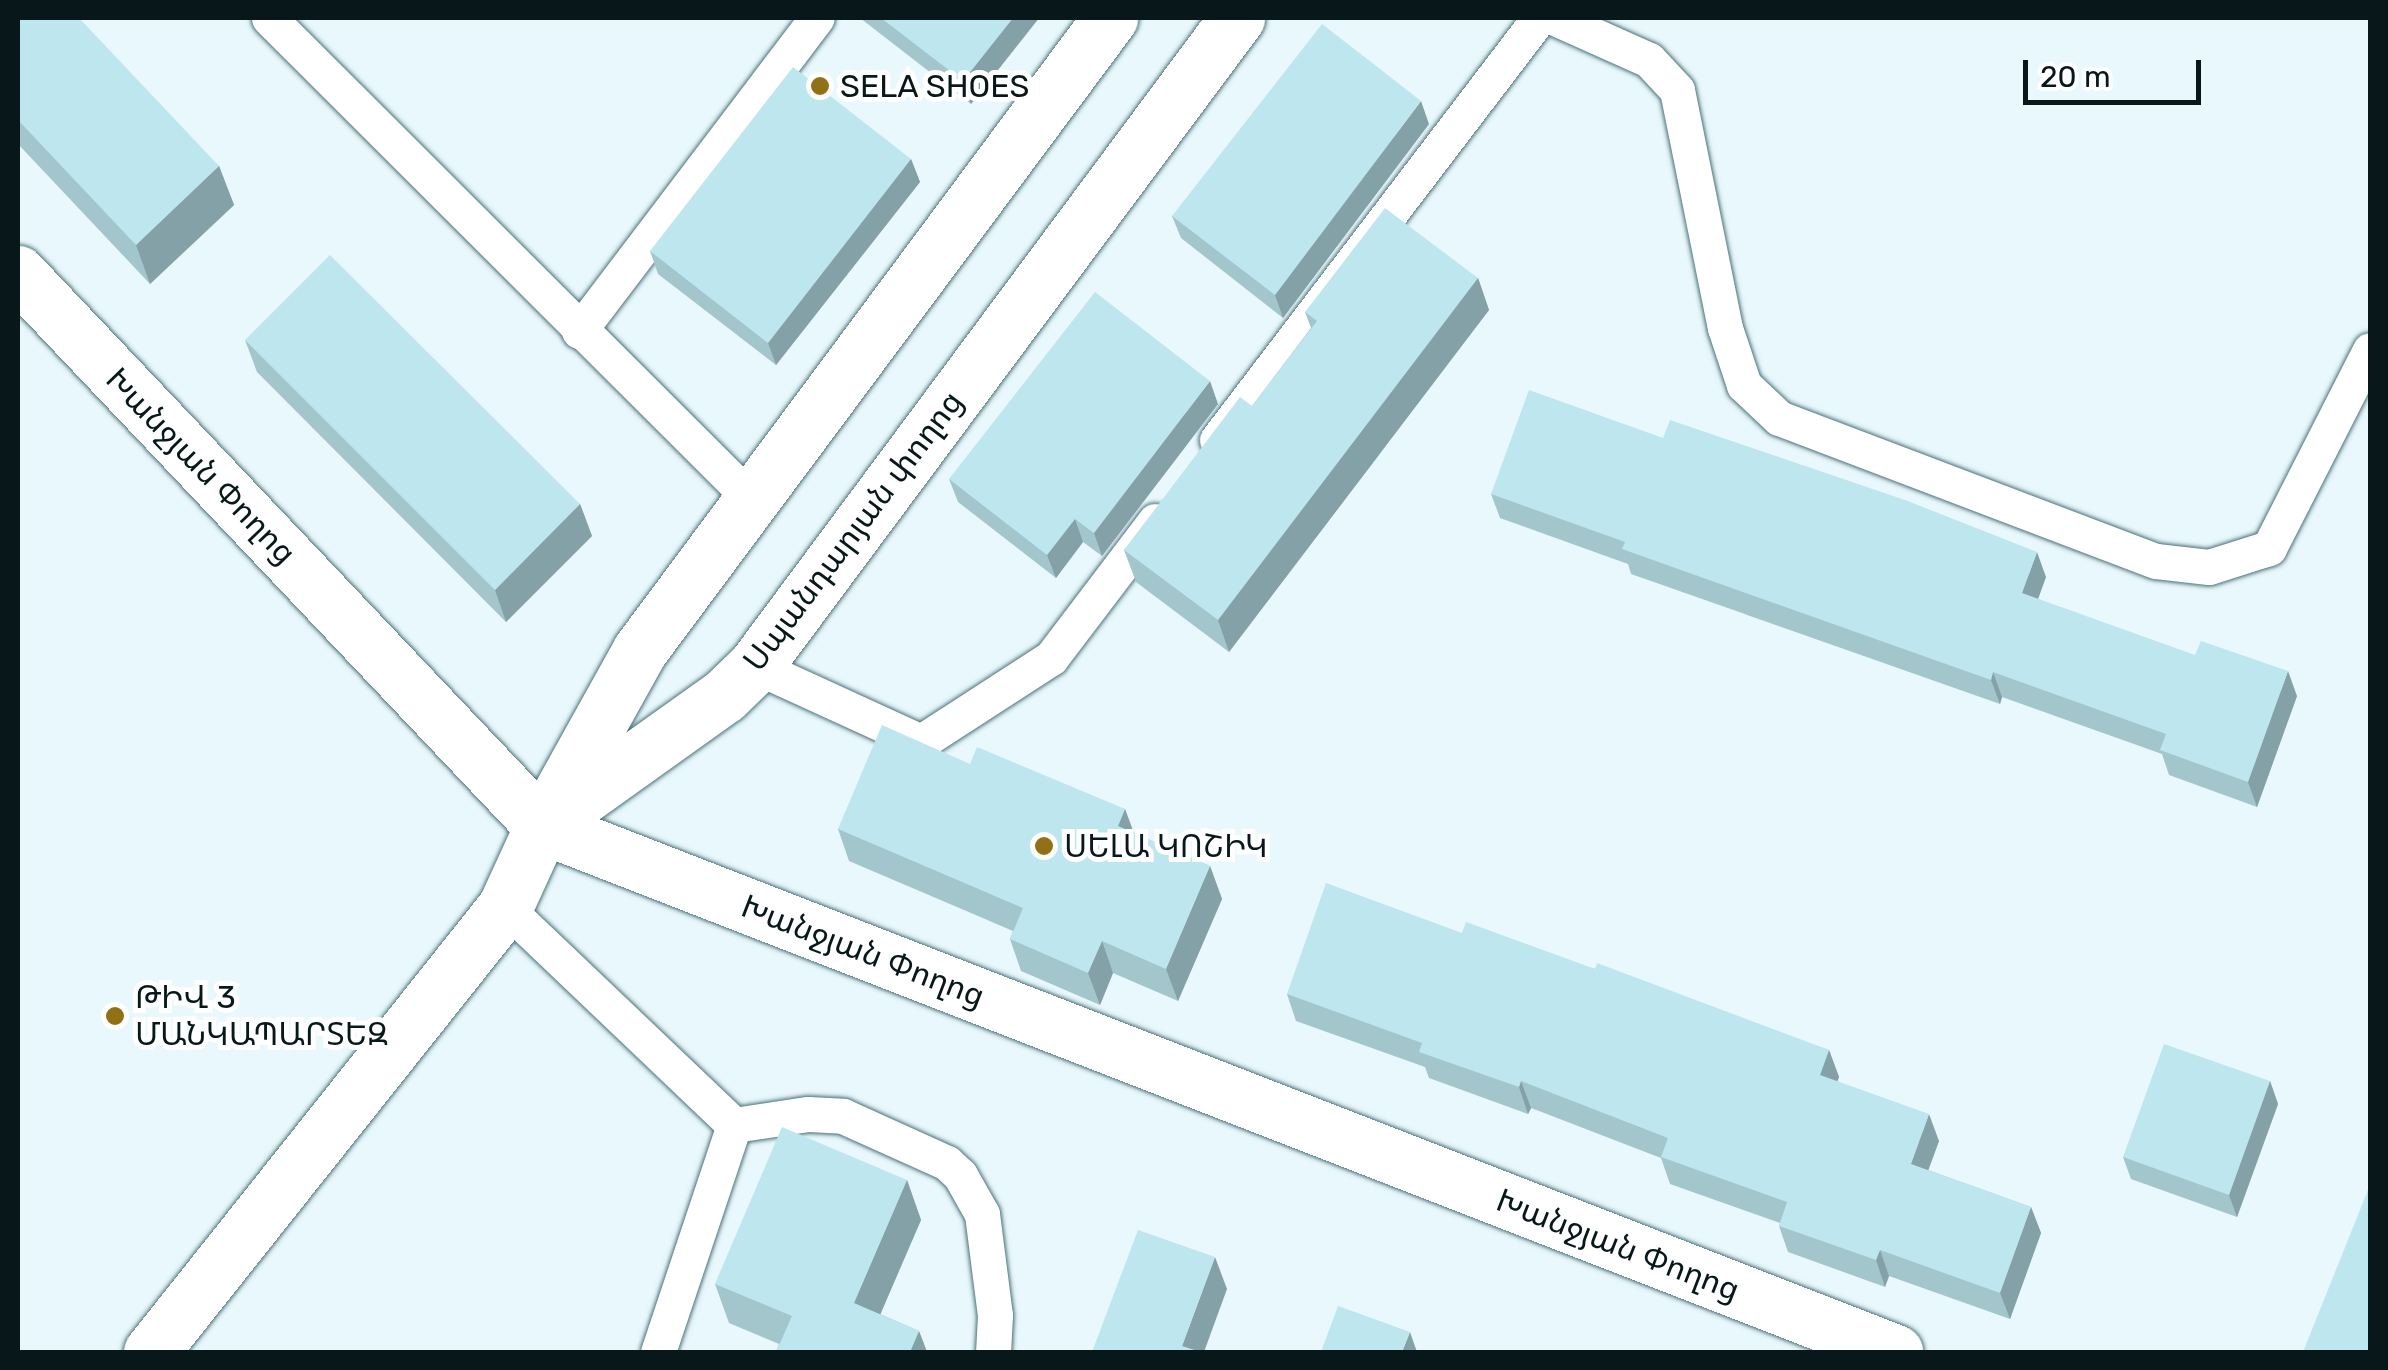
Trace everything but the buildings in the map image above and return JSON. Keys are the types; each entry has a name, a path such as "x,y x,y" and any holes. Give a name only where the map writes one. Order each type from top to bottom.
{"street":[{"path":"152,1352 505,906 542,826 640,650 1110,18"},
{"name":"Սպանդարյան փողոց","path":"542,826 724,696 755,666 1237,18"},
{"name":"Խանջյան Փողոց","path":"18,273 542,826 1895,1352"}],"lane":[{"path":"269,18 750,498"},
{"path":"579,331 817,18"},
{"path":"1194,470 1539,18"},
{"path":"1555,18 1649,60 1678,90 1725,328 1744,385 1779,418 2156,561 2209,567 2269,548 2370,350"},
{"path":"755,666 921,742 1052,658 1170,502"},
{"path":"505,906 734,1125"},
{"path":"734,1125 808,1114 843,1116 947,1163 960,1175 982,1214 996,1315 993,1352"},
{"path":"658,1352 734,1125"}],"place":[{"name":"SELA SHOES","path":"820,86"},
{"name":"ՍԵԼԱ ԿՈՇԻԿ","path":"1044,846"},
{"name":"ԹԻՎ 3 ՄԱՆԿԱՊԱՐՏԵԶ","path":"115,1016"}]}
